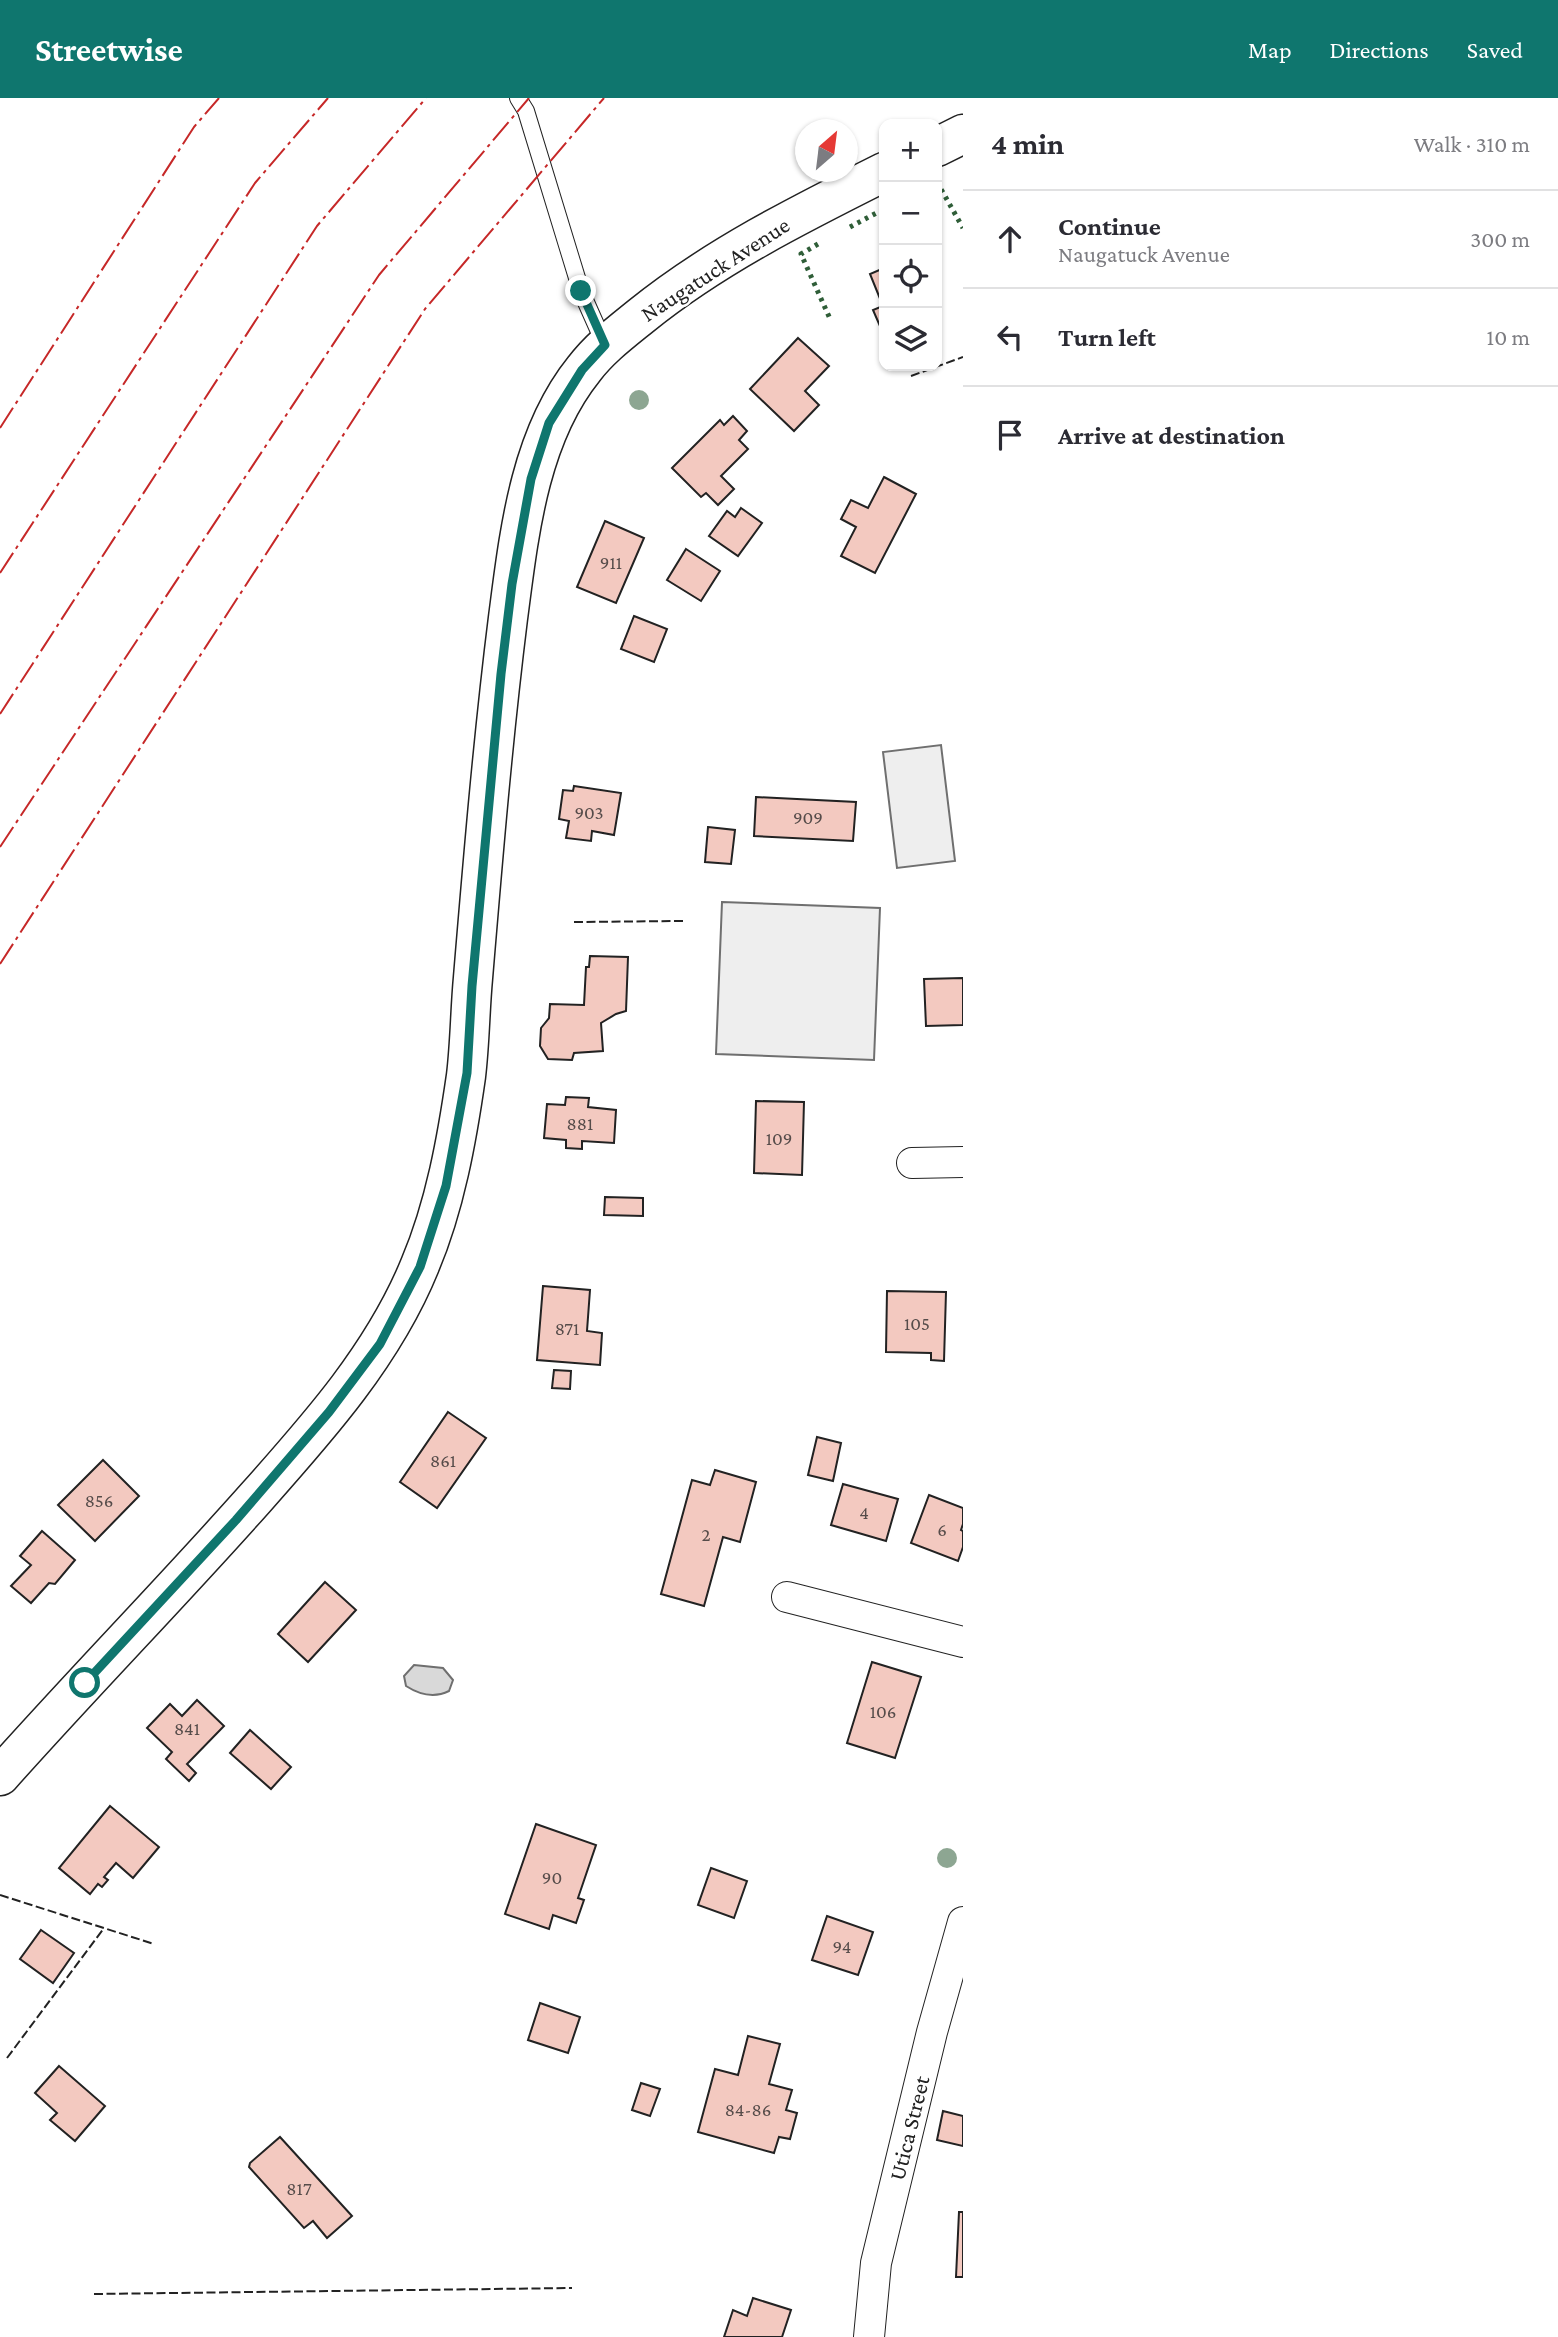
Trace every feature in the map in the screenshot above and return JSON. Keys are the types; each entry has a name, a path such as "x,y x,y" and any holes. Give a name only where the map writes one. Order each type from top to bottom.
{"main road":[{"path":"942,144 963,134"},
{"name":"Naugatuck Avenue","path":"0,1776 236,1520 329,1412 380,1344 420,1267 446,1186 467,1073 472,986 512,584 531,479 549,423 582,370 605,345 656,304 695,277 820,204 879,174"}],"street":[{"path":"912,1163 963,1162"},
{"path":"787,1597 963,1642"},
{"name":"Utica Street","path":"869,2337 876,2263 932,2032 963,1922"}],"lane":[{"path":"517,98 526,111 581,291 605,345"}],"shaded area":[{"path":"941,745 955,861 897,868 883,752"},
{"path":"722,902 880,908 874,1060 716,1054"},
{"path":"414,1665 443,1668 453,1680 449,1691 428,1694 406,1686 404,1676"}],"building":[{"path":"879,270 879,296 870,274"},
{"path":"879,308 879,324 873,310"},
{"path":"798,338 829,366 805,391 819,405 794,431 750,389"},
{"path":"733,416 747,431 739,440 748,449 721,476 734,489 718,505 706,493 701,497 672,468 720,420 724,425"},
{"path":"884,477 916,494 875,573 841,556 856,527 841,519 851,500 868,508"},
{"path":"741,508 762,523 738,556 709,536 727,511 735,517"},
{"path":"605,521 644,538 616,603 577,587"},
{"path":"686,549 720,571 701,601 667,580"},
{"path":"634,616 667,629 654,662 621,649"},
{"path":"574,786 621,793 614,835 592,831 591,841 566,838 569,821 559,819 563,790 573,791"},
{"path":"756,797 856,802 853,841 754,836"},
{"path":"708,827 735,830 731,864 705,862"},
{"path":"590,956 628,957 626,1011 601,1023 603,1051 574,1053 572,1060 548,1059 540,1046 541,1028 549,1018 550,1004 584,1005 586,967 589,967"},
{"path":"963,978 963,1025 926,1026 924,979"},
{"path":"566,1097 589,1098 588,1107 616,1110 614,1143 582,1141 582,1149 566,1148 566,1140 544,1138 547,1104 565,1105"},
{"path":"756,1101 804,1102 802,1175 754,1173"},
{"path":"605,1197 643,1198 643,1216 604,1215"},
{"path":"543,1286 590,1290 587,1331 602,1333 600,1365 537,1360"},
{"path":"887,1291 946,1292 944,1361 931,1360 931,1353 886,1352"},
{"path":"554,1370 571,1371 570,1389 552,1388"},
{"path":"448,1412 486,1438 437,1508 400,1482"},
{"path":"817,1437 841,1443 833,1481 808,1475"},
{"path":"103,1460 139,1496 95,1541 58,1505"},
{"path":"715,1470 756,1482 740,1542 723,1537 704,1606 661,1594 692,1480 710,1485"},
{"path":"843,1484 898,1499 886,1541 831,1525"},
{"path":"929,1495 963,1508 963,1547 958,1561 911,1543"},
{"path":"42,1531 75,1560 55,1584 49,1583 31,1603 11,1586 31,1565 20,1556"},
{"path":"325,1582 356,1610 308,1662 278,1634"},
{"path":"872,1662 921,1677 895,1758 847,1743"},
{"path":"197,1700 224,1726 187,1764 196,1773 189,1781 166,1759 172,1752 147,1728 170,1704 182,1716"},
{"path":"250,1730 291,1767 271,1789 230,1753"},
{"path":"110,1806 159,1847 133,1878 116,1863 104,1877 108,1880 102,1887 98,1884 90,1894 59,1868"},
{"path":"536,1824 596,1845 578,1898 584,1900 576,1923 553,1915 549,1929 505,1914"},
{"path":"711,1868 747,1881 734,1918 698,1905"},
{"path":"827,1916 873,1932 858,1975 812,1960"},
{"path":"41,1930 74,1953 53,1983 20,1959"},
{"path":"540,2003 580,2017 568,2053 528,2040"},
{"path":"748,2036 780,2044 769,2084 792,2090 786,2110 797,2113 790,2139 779,2137 774,2153 698,2132 715,2069 738,2075"},
{"path":"59,2066 105,2106 75,2141 50,2120 57,2113 35,2093"},
{"path":"641,2083 660,2089 650,2116 632,2110"},
{"path":"943,2111 963,2116 963,2146 937,2140"},
{"path":"280,2137 352,2216 327,2238 313,2221 304,2228 249,2167 250,2163"},
{"path":"959,2212 963,2212 963,2277 956,2277"},
{"path":"753,2298 791,2310 782,2337 724,2337 733,2310 747,2316"}],"hedge":[{"path":"942,191 963,228"},
{"path":"850,227 879,212"},
{"path":"818,244 801,254 831,321"}],"fence":[{"path":"911,376 963,357"},
{"path":"574,922 683,921"},
{"path":"0,1895 154,1944"},
{"path":"7,2058 104,1928"},
{"path":"94,2294 572,2288"}],"power":[{"path":"0,428 194,127 219,98"},
{"path":"0,573 255,183 328,98"},
{"path":"0,714 317,226 426,98"},
{"path":"0,847 379,275 529,98"},
{"path":"0,964 425,309 604,98"}],"route":[{"path":"85,1683 236,1520 329,1412 380,1344 420,1267 446,1186 467,1073 472,986 501,674 512,584 531,479 549,423 582,370 605,345 581,291"}]}
